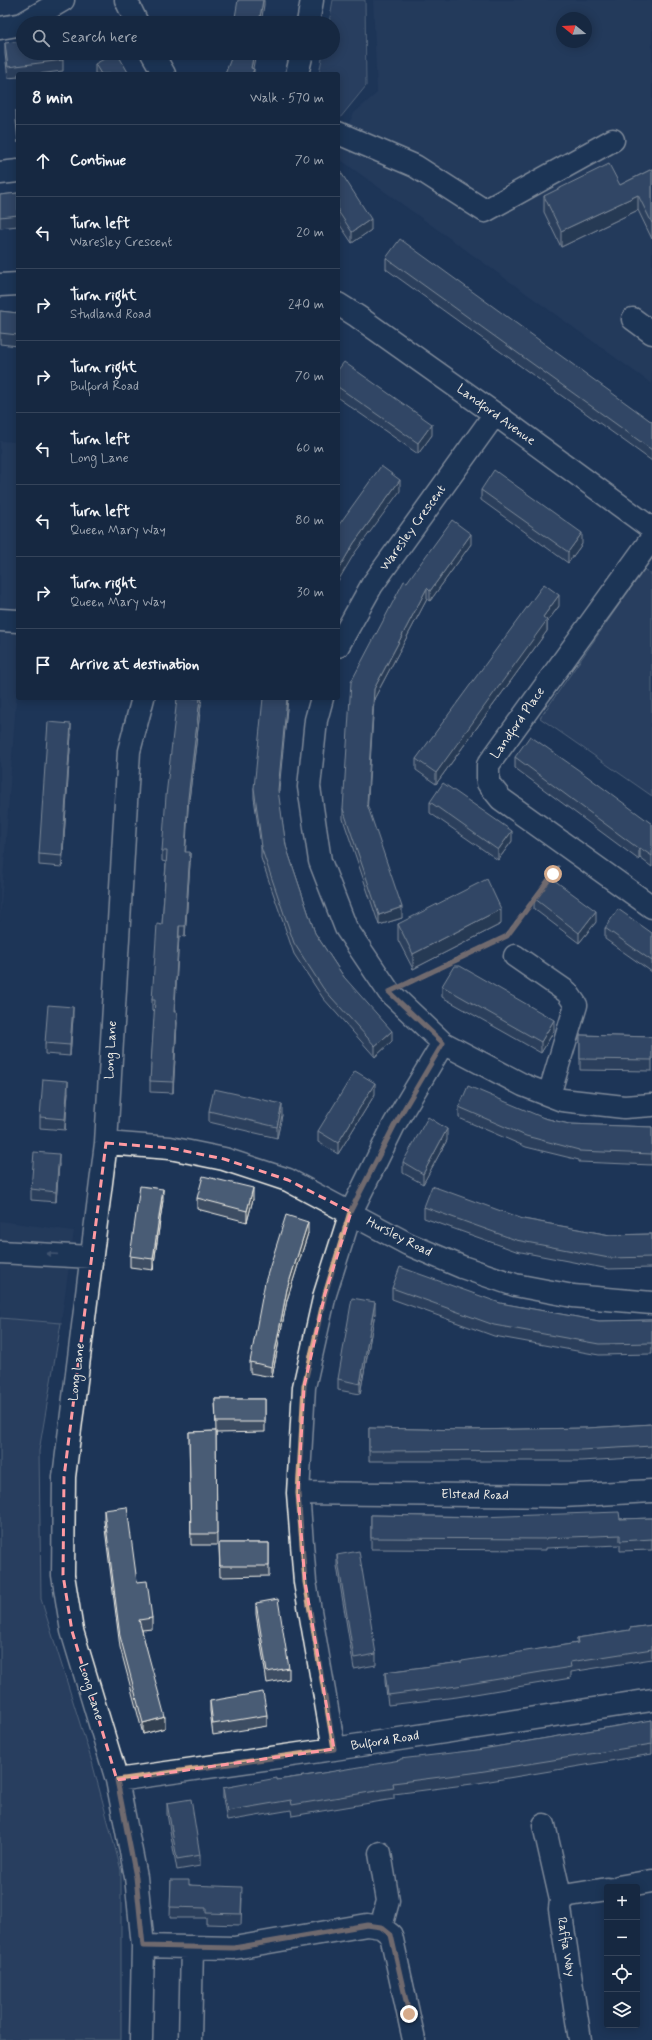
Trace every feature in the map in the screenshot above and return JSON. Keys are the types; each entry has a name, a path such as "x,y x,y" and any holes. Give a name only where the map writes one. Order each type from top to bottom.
{"street":[{"path":"35,16 62,0"},
{"path":"126,0 134,16"},
{"path":"309,16 312,0"},
{"path":"0,28 16,25"},
{"path":"156,60 163,72"},
{"path":"297,72 300,60"},
{"path":"340,134 415,166 485,211 613,140"},
{"path":"0,173 16,171"},
{"path":"0,285 16,284"},
{"name":"Landford Avenue","path":"340,305 496,414 652,529"},
{"path":"632,319 652,332"},
{"name":"Waresley Crescent","path":"340,642 372,585 496,414"},
{"name":"Landford Place","path":"652,538 488,765 488,783 501,799 652,907"},
{"path":"0,620 16,621"},
{"name":"Long Lane","path":"141,2040 143,1946 136,1877 117,1780 72,1631 63,1575 64,1477 106,1143 129,751 142,700"},
{"path":"321,700 316,720 310,787 320,861 346,928 389,992 443,1043 523,1085 562,1100 624,1107 652,1105"},
{"path":"515,956 567,992 576,1005 549,1095"},
{"path":"334,1749 305,1582 298,1493 304,1386 325,1294 350,1212 394,1126 443,1043"},
{"name":"Hursley Road","path":"106,1143 170,1148 224,1159 288,1180 408,1244 462,1267 515,1285 573,1296 652,1303"},
{"path":"0,1252 91,1256"},
{"name":"Elstead Road","path":"298,1493 562,1496 652,1491"},
{"name":"Bulford Road","path":"117,1780 334,1749 652,1700"},
{"path":"544,1825 562,1900"},
{"path":"380,1853 388,1901 381,1927"},
{"path":"635,1884 652,1881"},
{"name":"Raffia Way","path":"580,2040 560,1909 562,1900 570,1895 604,1889"},
{"path":"143,1946 234,1948 367,1925 381,1927 391,1935 414,2040"},
{"path":"190,2040 192,1947"}],"path":[{"path":"548,880 571,849"},
{"path":"389,992 507,936 539,892"}],"highlighted area":[{"path":"106,1143 170,1148 224,1159 288,1180 351,1212 325,1294 304,1387 298,1493 305,1582 334,1749 117,1780 72,1631 63,1575 64,1477"}],"shaded area":[{"path":"333,0 365,0 366,86 340,118 340,72 319,72 322,60 340,60 340,16 330,16"},
{"path":"373,0 652,0 652,384 340,159 340,143 354,113 377,93"},
{"path":"0,441 16,442 16,700 0,921"},
{"path":"644,569 652,575 652,796 540,718"},
{"path":"0,1221 74,1231 61,1323 0,1318"},
{"path":"0,1318 61,1323 39,1451 41,1599 92,1762 121,1870 121,2040 0,2040"}],"building":[{"path":"238,0 263,0 260,16 235,16"},
{"path":"16,42 16,60 63,60 8,67 5,43"},
{"path":"102,60 121,60 128,72 100,72 95,64"},
{"path":"230,60 253,60 251,68 254,69 253,72 226,72"},
{"path":"609,164 620,185 652,169 652,223 638,195 561,231 544,196"},
{"path":"340,171 371,219 352,232 340,214"},
{"path":"16,193 16,215 0,217 0,195"},
{"path":"400,239 652,422 652,450 386,258"},
{"path":"0,311 16,313 16,335 0,333"},
{"path":"344,362 432,424 418,443 340,388 340,367"},
{"path":"381,466 400,480 354,543 340,567 340,523"},
{"path":"494,470 582,533 568,552 481,490"},
{"path":"452,520 471,534 430,591 427,588 374,689 367,804 402,907 379,915 343,809 351,682 404,581 407,582"},
{"path":"544,584 559,595 543,617 547,620 436,773 416,759"},
{"path":"177,700 200,700 188,798 185,852 190,852 185,926 179,926 174,1012 177,1012 173,1082 150,1081 155,1000 152,1000 157,924 162,925 167,851 162,851 166,796"},
{"path":"263,700 287,700 278,790 286,846 315,933 344,977 392,1031 375,1046 323,988 294,943 261,847 254,788"},
{"path":"48,722 71,724 62,856 39,854"},
{"path":"530,736 652,824 652,856 640,848 639,849 515,757"},
{"path":"443,783 512,831 498,850 430,802"},
{"path":"550,877 596,911 579,933 534,898"},
{"path":"487,879 501,909 413,954 398,924"},
{"path":"618,909 652,933 652,961 605,928"},
{"path":"454,966 460,966 554,1020 541,1042 442,986"},
{"path":"48,1005 73,1007 70,1045 45,1043"},
{"path":"580,1035 652,1037 652,1060 580,1059"},
{"path":"355,1071 375,1083 338,1143 318,1131"},
{"path":"43,1079 68,1081 65,1119 40,1117"},
{"path":"468,1086 544,1118 569,1124 652,1127 652,1154 579,1151 526,1136 459,1107"},
{"path":"214,1089 282,1104 277,1127 209,1111"},
{"path":"428,1117 447,1129 423,1174 403,1162"},
{"path":"34,1152 59,1154 56,1192 31,1189"},
{"path":"203,1176 253,1188 247,1211 197,1198"},
{"path":"140,1186 163,1189 153,1259 130,1256"},
{"path":"432,1186 523,1219 610,1235 652,1234 652,1257 609,1258 516,1240 424,1207"},
{"path":"286,1215 308,1222 287,1289 272,1367 250,1362 265,1282"},
{"path":"400,1267 500,1303 599,1321 652,1320 652,1343 599,1344 494,1325 392,1288"},
{"path":"352,1298 375,1302 360,1384 338,1379"},
{"path":"215,1399 265,1399 265,1422 216,1422"},
{"path":"652,1424 652,1446 581,1450 369,1451 369,1428 466,1430 587,1428"},
{"path":"216,1431 217,1534 191,1534 189,1432"},
{"path":"127,1507 137,1582 147,1581 152,1618 139,1620 165,1717 143,1723 120,1636 104,1510"},
{"path":"619,1512 620,1519 652,1518 652,1539 620,1541 620,1535 546,1539 371,1538 371,1515 479,1517"},
{"path":"219,1543 269,1543 269,1566 220,1566"},
{"path":"359,1551 376,1654 354,1658 337,1555"},
{"path":"278,1599 289,1668 267,1672 256,1603"},
{"path":"652,1625 652,1649 570,1662 571,1667 457,1686 388,1695 385,1672 462,1662 578,1643 577,1638"},
{"path":"263,1692 267,1715 213,1724 210,1701"},
{"path":"652,1720 652,1744 472,1773 393,1783 394,1788 292,1805 291,1800 227,1811 223,1788 277,1778 277,1780 305,1776 400,1759 477,1750"},
{"path":"191,1799 200,1855 177,1859 167,1803"},
{"path":"171,1880 189,1880 189,1885 242,1887 241,1914 206,1913 206,1908 170,1907"}],"route":[{"path":"409,2014 391,1935 381,1927 367,1925 234,1948 143,1946 136,1877 117,1780 334,1749 305,1582 298,1493 304,1386 325,1294 350,1212 394,1126 443,1043 389,992 507,936 553,874"}]}
